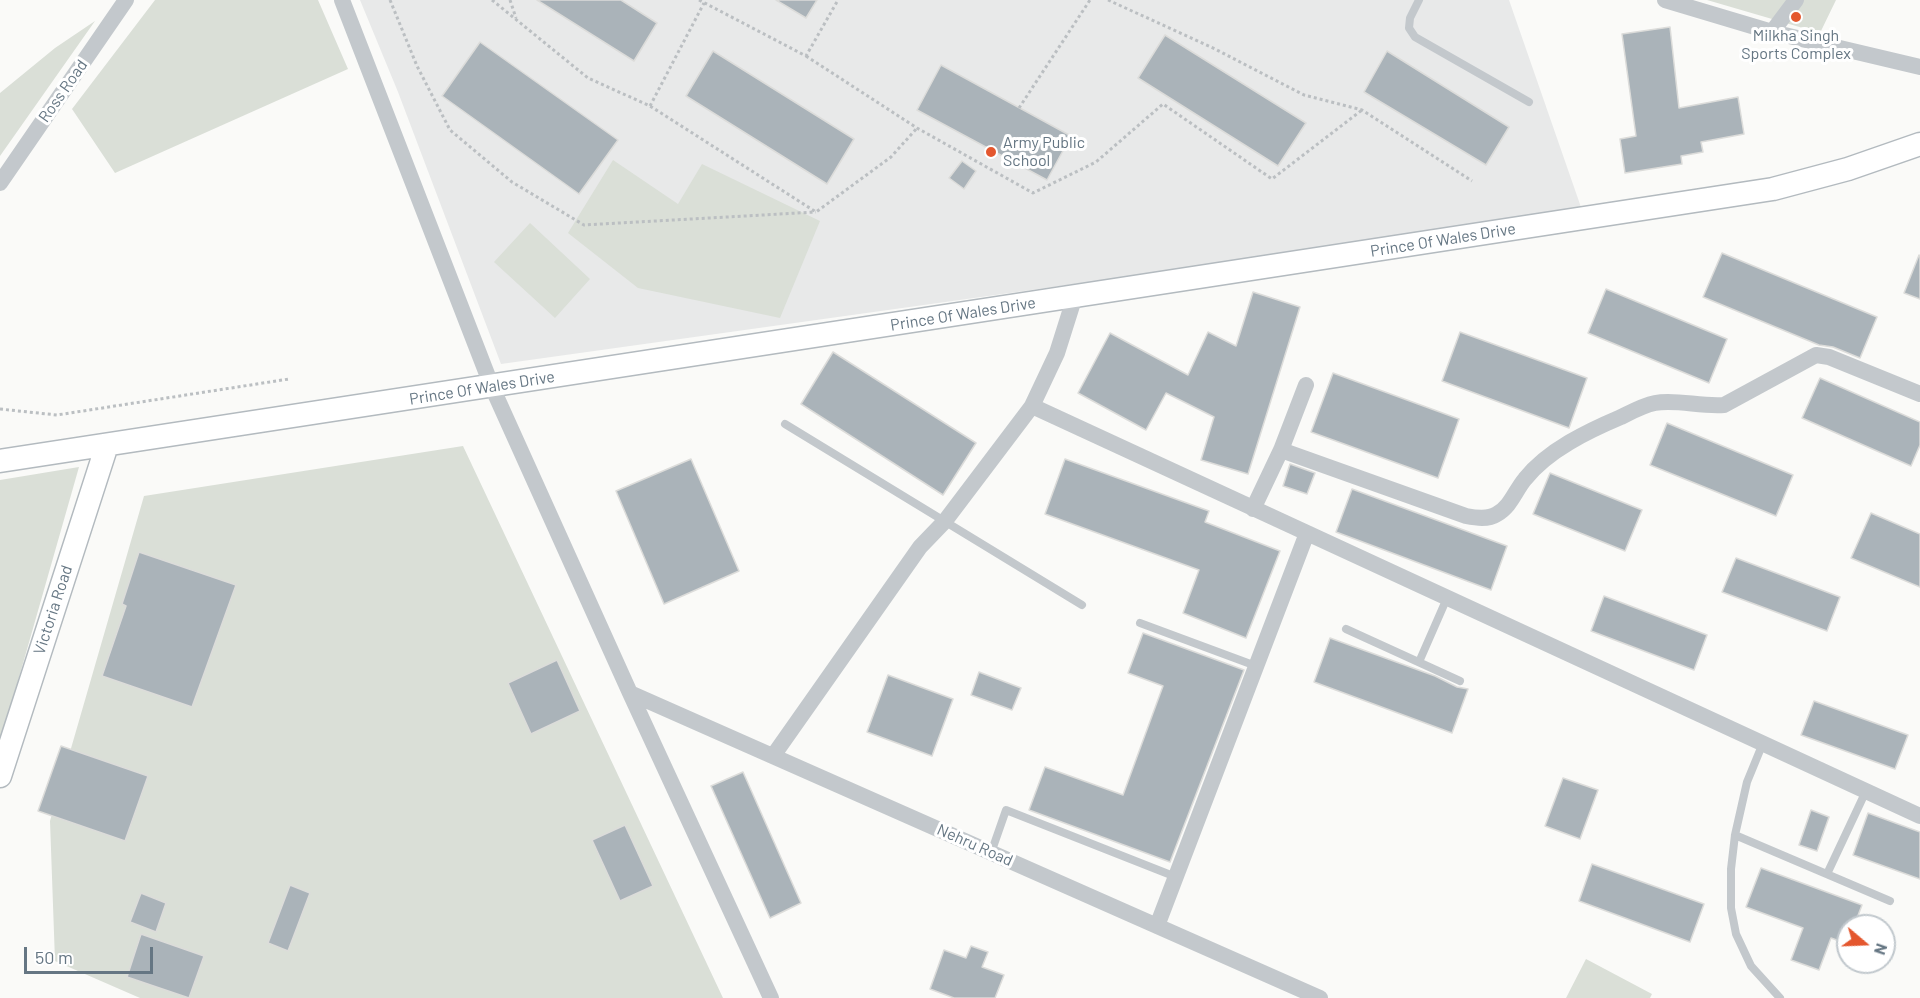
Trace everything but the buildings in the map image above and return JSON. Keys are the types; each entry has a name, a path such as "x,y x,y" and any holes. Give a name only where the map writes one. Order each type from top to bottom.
{"main road":[{"name":"Prince Of Wales Drive","path":"0,461 1773,189 1848,169 1920,144"},
{"name":"Victoria Road","path":"0,776 107,445"}],"street":[{"name":"Ross Road","path":"0,183 126,0"},
{"path":"342,0 492,387 771,998"},
{"path":"1665,0 1772,32 1920,67"},
{"path":"1772,32 1795,0"},
{"path":"773,756 920,547 945,521 1032,406 1057,352 1075,296"},
{"path":"1281,450 1480,519 1495,516 1506,507 1525,479 1544,460 1570,443 1620,417 1655,403 1724,405 1816,355 1829,357 1920,394"},
{"path":"1253,508 1281,450 1306,385"},
{"path":"1032,406 1920,816"},
{"path":"1157,926 1307,533"},
{"name":"Nehru Road","path":"630,693 1320,998"}],"lane":[{"path":"1419,0 1410,18 1409,28 1415,38 1530,102"},
{"path":"785,424 1082,605"},
{"path":"1419,662 1447,598"},
{"path":"1140,623 1256,666"},
{"path":"1346,629 1460,681"},
{"path":"1763,743 1746,782 1735,835 1731,869 1731,908 1736,934 1751,966 1780,998"},
{"path":"1827,874 1866,790"},
{"path":"991,853 1006,810 1176,877"},
{"path":"1735,835 1890,902"}],"path":[{"path":"390,0 417,66 450,130 512,182 584,225 816,212 891,157 917,128"},
{"path":"492,0 588,78 650,106 816,212"},
{"path":"510,0 516,20"},
{"path":"699,0 806,56 917,128 1033,193 1096,162 1163,104 1272,179 1362,110"},
{"path":"806,56 838,0"},
{"path":"1019,108 1090,0"},
{"path":"1108,0 1215,49 1304,95 1362,110 1472,181"},
{"path":"650,106 704,3"},
{"path":"0,409 57,415 289,379"}],"shaded area":[{"path":"155,0 318,0 348,69 115,173 72,109"},
{"name":"Army Public School","path":"360,0 1509,0 1583,213 501,364 398,92"},
{"name":"Milkha Singh Sports Complex","path":"1707,0 1836,0 1820,33"},
{"path":"95,21 0,156 0,93 55,48"},
{"path":"613,160 678,204 702,164 820,221 780,318 638,288 568,233"},
{"path":"530,223 590,279 555,318 494,262"},
{"path":"463,446 723,998 140,998 55,961 50,821 144,496"},
{"path":"79,467 0,744 0,480"},
{"path":"1586,959 1652,994 1650,998 1566,998"}],"place":[{"name":"Milkha Singh Sports Complex","path":"1796,17"},
{"name":"Army Public School","path":"991,152"}]}
